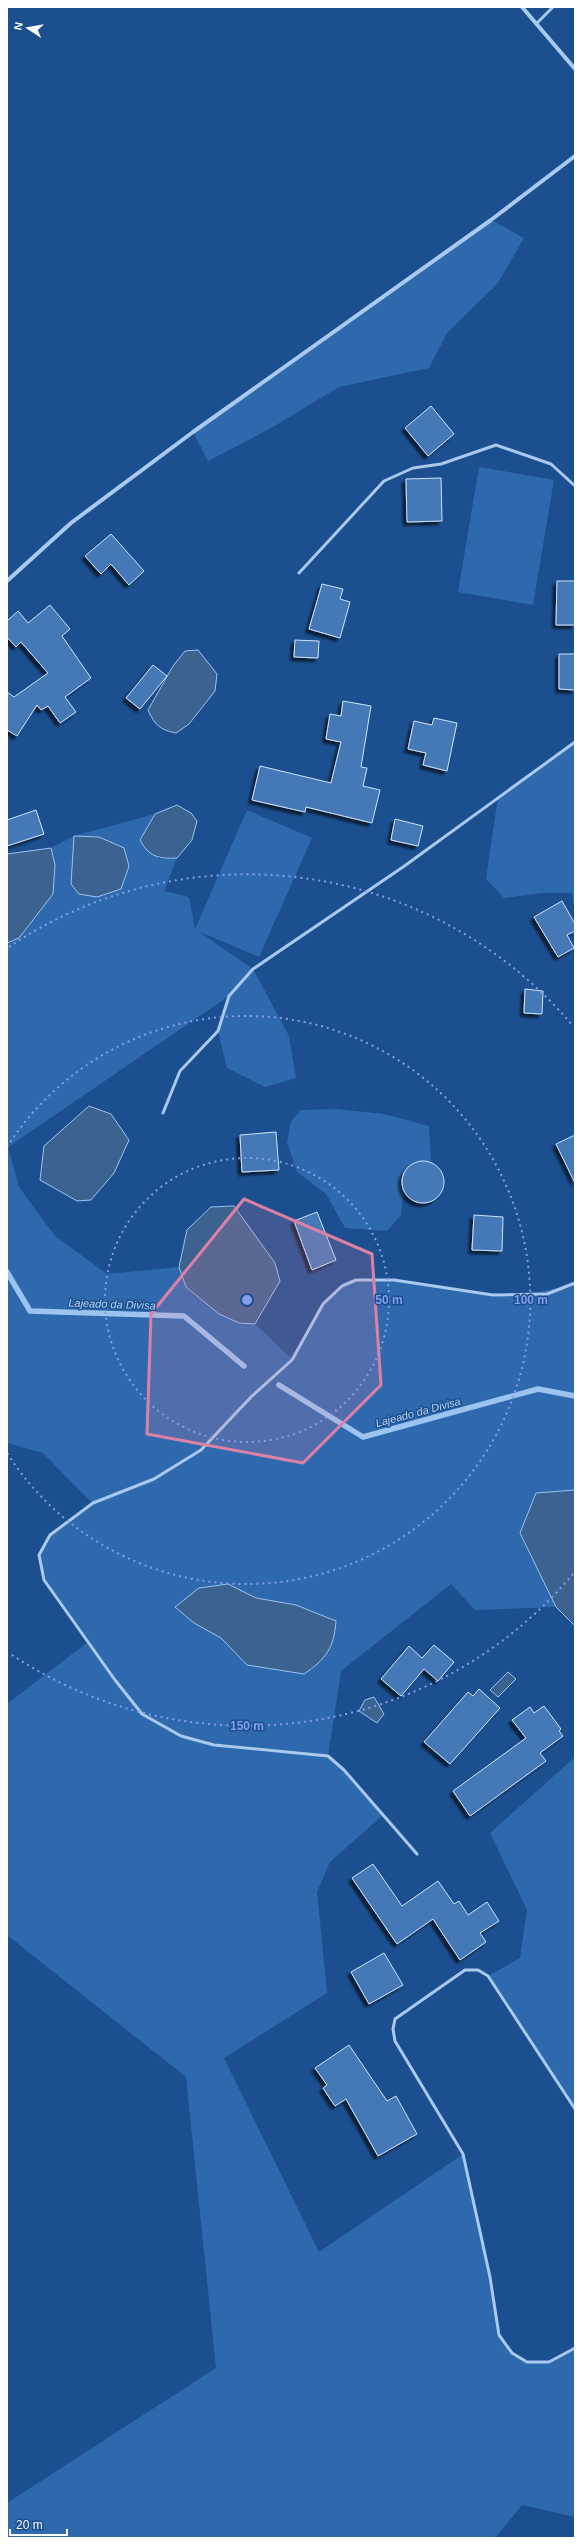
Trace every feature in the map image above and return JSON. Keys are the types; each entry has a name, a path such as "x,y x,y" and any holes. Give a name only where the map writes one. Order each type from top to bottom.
{"street":[{"path":"522,7 575,69"},
{"path":"7,581 71,523 193,432 491,220 575,156"}],"lane":[{"path":"536,24 553,7"},
{"path":"299,573 384,481 413,468 441,464 496,445 551,464 575,486"},
{"path":"163,1113 180,1071 218,1031 229,996 253,969 403,867 575,742"},
{"path":"417,1854 344,1770 328,1756 214,1745 181,1736 142,1714 115,1680 44,1580 39,1556 50,1536 93,1503 154,1480 201,1450 250,1398 292,1360 323,1304 342,1286 356,1280 394,1280 493,1295 547,1294 575,1283"},
{"path":"575,2109 488,1976 478,1970 465,1970 395,2019 393,2029 395,2041 463,2154 490,2277 499,2335 512,2352 527,2362 549,2362 575,2348"}],"highlighted area":[{"path":"244,1199 372,1254 381,1385 303,1463 147,1434 151,1314"}],"shaded area":[{"path":"491,220 524,238 498,283 447,333 429,368 339,387 273,427 208,461 193,432"},
{"path":"479,467 554,480 533,605 458,592"},
{"path":"198,650 217,674 215,691 189,724 176,733 166,730 153,720 148,710 173,666 185,651"},
{"path":"575,742 575,915 572,893 542,893 504,898 486,879 498,797"},
{"path":"177,805 191,813 197,821 192,840 177,858 155,856 143,846 140,840 155,814"},
{"path":"247,810 312,838 259,957 198,931 253,969 289,1036 296,1078 265,1087 227,1068 218,1031 229,996 8,1147 19,1187 55,1236 107,1274 179,1267 186,1288 219,1314 239,1323 255,1324 292,1359 313,1320 326,1302 341,1287 353,1282 391,1280 491,1295 510,1295 534,1292 567,1286 575,1283 575,1490 536,1493 520,1533 556,1607 475,1610 451,1584 341,1671 328,1756 344,1770 383,1815 330,1862 317,1892 327,1993 224,2058 319,2252 463,2154 490,2277 499,2335 512,2353 527,2362 549,2362 575,2348 575,2517 522,2505 495,2538 7,2538 7,2503 216,2368 186,2077 7,1935 7,1704 88,1642 44,1580 39,1555 50,1535 92,1503 43,1453 7,1443 7,854 51,848 74,836 155,814 140,840 159,859 177,858 164,891 189,897 195,929"},
{"path":"74,836 99,837 124,848 129,866 121,889 97,897 79,894 71,884"},
{"path":"51,848 55,865 53,894 19,938 7,943 7,854"},
{"path":"89,1106 111,1114 129,1140 114,1173 91,1200 77,1201 40,1180 44,1146"},
{"path":"336,1109 384,1114 429,1126 431,1161 416,1161 405,1171 401,1215 387,1231 345,1228 326,1194 297,1172 287,1142 291,1121 301,1110"},
{"path":"234,1206 275,1263 280,1281 255,1324 239,1323 219,1314 186,1287 179,1267 187,1230 211,1207"},
{"path":"575,1490 575,1626 556,1607 520,1533 536,1493"},
{"path":"228,1584 256,1598 296,1605 336,1621 333,1639 328,1652 312,1669 304,1674 247,1665 221,1638 194,1623 175,1607 199,1588"},
{"path":"508,1672 516,1679 498,1697 490,1690"},
{"path":"374,1697 384,1714 377,1723 359,1711 365,1700"},
{"path":"575,1757 575,2109 488,1976 520,1958 527,1910 490,1833"}],"building":[{"path":"431,406 454,434 428,456 405,428"},
{"path":"441,478 442,521 407,522 406,479"},
{"path":"111,534 144,571 129,585 111,564 101,574 85,556"},
{"path":"557,581 575,581 575,625 556,625"},
{"path":"322,584 343,589 340,599 350,602 340,638 309,629"},
{"path":"50,605 70,629 62,636 91,678 65,697 76,712 60,723 48,706 41,710 37,705 17,736 7,730 7,692 14,697 48,673 21,642 16,647 7,637 7,621 18,611 28,623"},
{"path":"295,640 319,641 318,658 294,657"},
{"path":"559,654 575,654 575,690 559,689"},
{"path":"153,665 167,676 140,709 126,698"},
{"path":"343,701 371,706 361,767 367,768 363,786 380,790 372,823 306,807 305,812 252,800 260,766 331,783 341,742 326,739 330,714 341,716"},
{"path":"434,718 457,723 447,771 423,765 426,753 408,749 414,721 432,725"},
{"path":"36,810 44,834 7,846 7,820"},
{"path":"395,819 423,826 418,846 391,840"},
{"path":"562,901 575,924 575,931 567,935 574,948 558,957 534,917"},
{"path":"525,989 543,991 542,1014 524,1013"},
{"path":"276,1132 279,1170 242,1172 240,1135"},
{"path":"575,1135 575,1183 556,1144"},
{"path":"423,1161 438,1167 444,1182 438,1197 423,1203 408,1197 402,1182 408,1167"},
{"path":"317,1212 336,1260 312,1270 294,1221"},
{"path":"474,1215 503,1217 502,1251 472,1250"},
{"path":"434,1645 454,1662 438,1681 424,1669 401,1696 381,1679 409,1646 422,1658"},
{"path":"479,1689 500,1708 450,1764 424,1742 468,1692 473,1696"},
{"path":"544,1706 561,1729 559,1731 563,1736 540,1753 546,1761 470,1816 453,1791 526,1738 512,1720 530,1707 534,1713"},
{"path":"373,1864 402,1906 438,1881 454,1904 459,1901 468,1915 487,1902 499,1921 480,1933 486,1942 460,1960 433,1919 397,1944 352,1878"},
{"path":"384,1953 403,1985 369,2004 351,1972"},
{"path":"349,2045 387,2101 396,2096 417,2134 378,2156 346,2099 335,2106 323,2088 327,2085 315,2068"}],"waterway":[{"name":"Lajeado da Divisa","path":"7,1272 30,1311 184,1316 244,1366"},
{"name":"Lajeado da Divisa","path":"279,1385 363,1437 538,1389 575,1396"}]}
